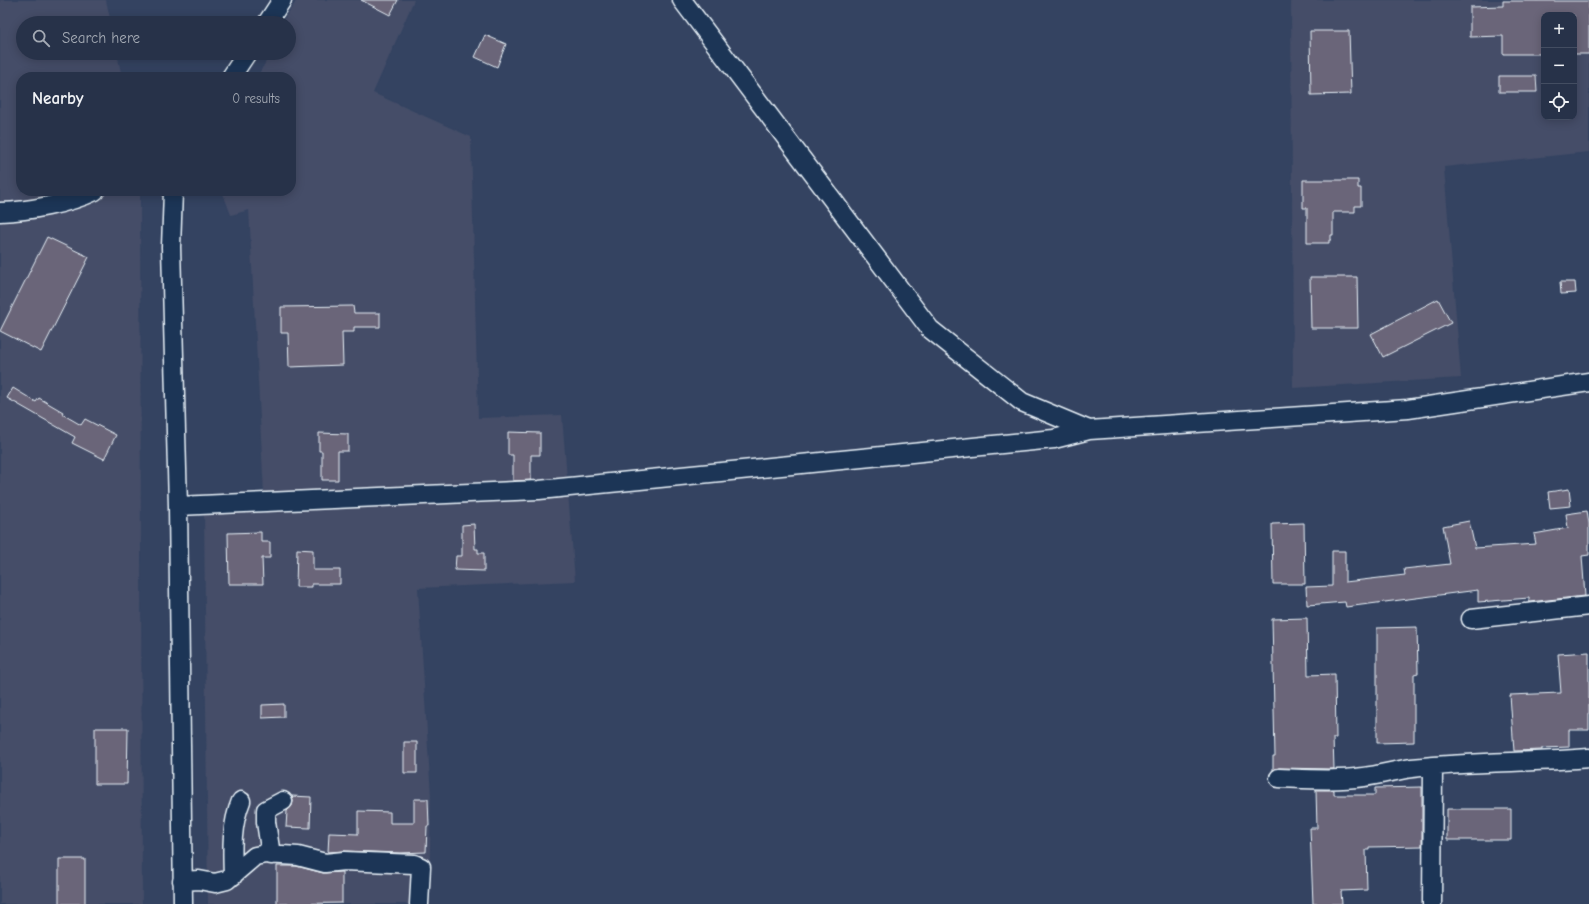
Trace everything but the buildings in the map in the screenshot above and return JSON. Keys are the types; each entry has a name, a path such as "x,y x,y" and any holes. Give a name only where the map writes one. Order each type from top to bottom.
{"street":[{"path":"272,16 282,0"},
{"path":"682,0 930,329 1022,402 1089,430"},
{"path":"234,72 242,60"},
{"path":"0,212 17,212 64,202 83,196"},
{"path":"173,196 171,247 178,506 183,904"},
{"path":"178,506 538,490 1054,439 1089,430 1408,409 1589,382"},
{"path":"1471,619 1589,606"},
{"path":"1279,778 1333,780 1365,777 1412,768 1547,762 1589,758"},
{"path":"1432,904 1433,767"},
{"path":"233,876 232,847 234,828 236,814 241,801"},
{"path":"271,855 266,822 266,810 283,802"},
{"path":"182,881 199,880 215,883 227,880 255,856 298,856 325,863 344,861 414,864 421,866 419,904"}],"shaded area":[{"path":"0,0 106,0 109,16 16,16 16,60 118,60 121,72 16,72 16,196 140,196 142,904 0,904"},
{"path":"297,0 414,0 373,93 471,137 478,418 562,415 575,581 418,588 431,796 429,904 208,904 204,513 265,513 249,210 231,215 224,196 296,196 296,72 260,72 267,60 296,60 296,16 286,16"},
{"path":"1291,0 1589,0 1589,152 1444,167 1461,378 1293,388"}]}
